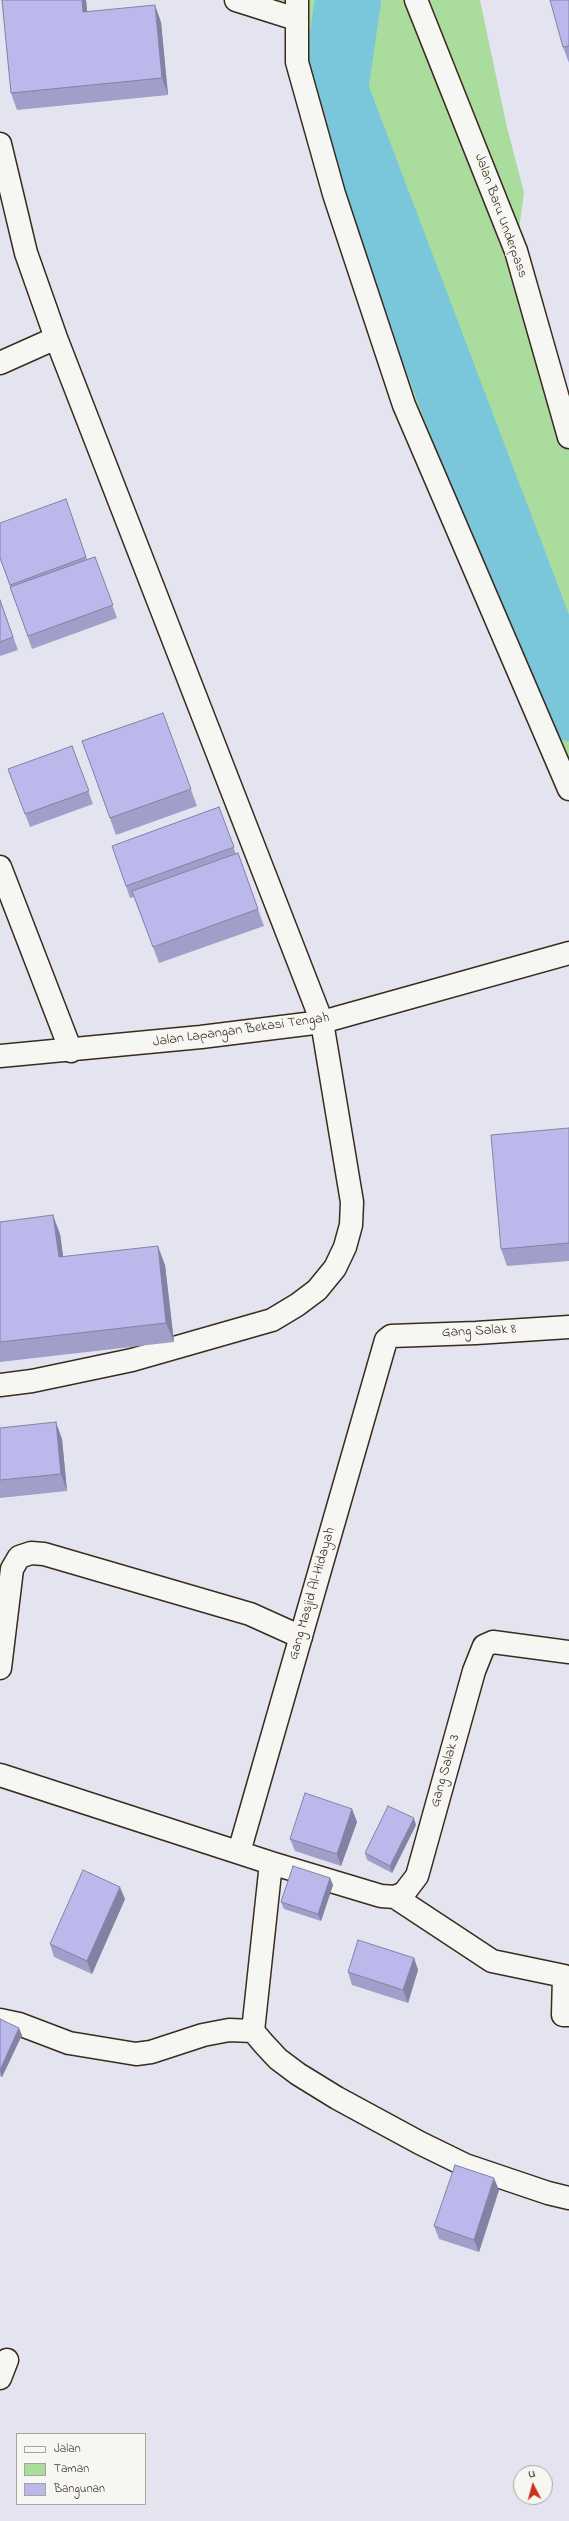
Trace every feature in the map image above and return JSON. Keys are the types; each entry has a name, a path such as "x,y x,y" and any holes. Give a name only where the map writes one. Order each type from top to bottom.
{"street":[{"path":"236,0 297,9 297,62 334,194 404,405 569,788"},
{"name":"Jalan Baru Underpass","path":"416,0 516,251 569,436"},
{"path":"0,144 26,253 56,338 322,1022 352,1202 351,1225 346,1247 335,1268 317,1290 297,1305 272,1320 132,1360 32,1381 0,1385"},
{"path":"0,363 56,338"},
{"path":"0,867 71,1051"},
{"name":"Jalan Lapangan Bekasi Tengah","path":"0,1056 71,1051 322,1022 569,953"},
{"name":"Gang Salak 8","path":"388,1337 569,1327"},
{"name":"Gang Masjid Al-Hidayah","path":"239,1852 388,1337"},
{"path":"0,1668 12,1569 19,1557 31,1553 44,1554 250,1614 301,1637"},
{"name":"Gang Salak 3","path":"395,1897 404,1893 417,1876 474,1671 484,1646 493,1642 569,1652"},
{"path":"0,1775 271,1863 382,1896 395,1897 492,1961 564,1976 563,2015 569,2015"},
{"path":"253,2031 271,1863"},
{"path":"0,2020 19,2024 69,2044 136,2054 151,2052 222,2032 253,2031 283,2063 377,2121 464,2165 548,2193 569,2198"}],"green space":[{"path":"236,0 480,0 506,123 524,193 516,251 569,437 569,789 404,405 296,19"}],"building":[{"path":"2,0 82,0 83,12 155,5 162,78 11,93"},
{"path":"550,0 569,0 569,46 563,47"},
{"path":"66,499 86,557 10,585 0,558 0,523"},
{"path":"95,557 113,605 28,636 10,587"},
{"path":"0,600 13,637 0,642"},
{"path":"163,713 191,789 110,818 82,741"},
{"path":"72,746 89,791 25,814 8,769"},
{"path":"219,807 234,847 126,886 112,846"},
{"path":"238,853 258,909 153,947 132,891"},
{"path":"569,1128 569,1243 501,1249 491,1135"},
{"path":"53,1215 59,1257 158,1246 166,1323 0,1342 0,1222"},
{"path":"56,1422 61,1474 0,1480 0,1428"},
{"path":"305,1793 352,1809 337,1854 290,1839"},
{"path":"388,1806 414,1818 390,1866 365,1853"},
{"path":"293,1866 330,1878 318,1914 281,1902"},
{"path":"83,1870 120,1887 87,1961 50,1944"},
{"path":"358,1940 414,1958 403,1990 348,1972"},
{"path":"0,2019 19,2028 0,2070"},
{"path":"455,2165 494,2178 474,2240 434,2226"}],"waterway":[{"path":"348,0 335,90 569,708"}]}
